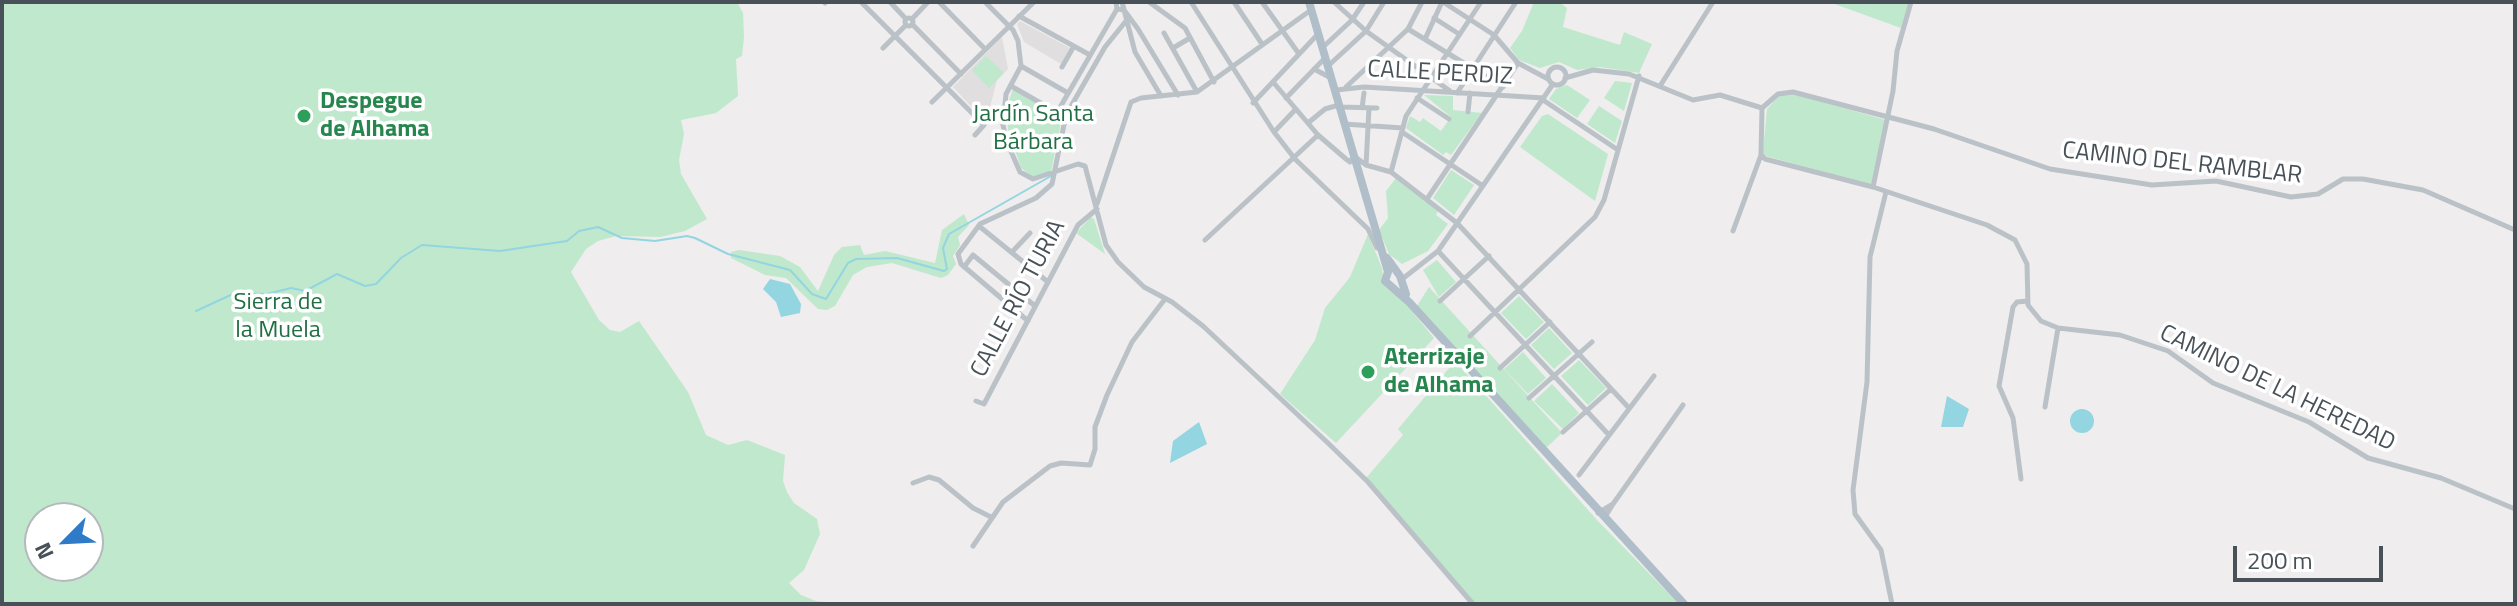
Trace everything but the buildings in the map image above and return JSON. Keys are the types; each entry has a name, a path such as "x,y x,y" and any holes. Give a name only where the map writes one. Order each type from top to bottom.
{"main road":[{"path":"1310,6 1371,217 1394,277 1409,302 1581,494 1599,519 1601,516 1684,604"}],"street":[{"path":"861,2 984,125 975,135"},
{"path":"890,2 961,74"},
{"path":"883,48 928,2"},
{"path":"939,2 985,49"},
{"path":"985,2 1010,26 1018,41 1021,66 1005,100 1004,133 1016,165 1028,178 1083,165 1110,254 1135,279 1203,326 1368,482 1473,604"},
{"path":"932,102 1034,2"},
{"path":"1105,2 1119,5 1178,95"},
{"path":"1149,2 1185,28 1214,82"},
{"path":"1191,2 1274,132 1295,159 1360,221 1372,236 1394,277 1416,268 1438,251 1543,99 1551,81 1550,70"},
{"path":"1234,2 1262,44"},
{"path":"1262,2 1299,54"},
{"path":"1097,207 1131,102 1197,92 1310,6 1320,2"},
{"path":"1334,2 1366,31 1455,92 1516,2"},
{"path":"1286,98 1325,58 1364,2"},
{"path":"1325,58 1366,31 1384,2"},
{"path":"1346,87 1408,29 1422,2"},
{"path":"1425,39 1442,2 1471,17 1494,35 1518,63 1560,84 1575,74 1599,70 1639,76 1693,100 1720,95 1762,108 1761,154 1733,231"},
{"path":"1391,172 1403,130 1417,98 1481,2"},
{"path":"1660,86 1713,2"},
{"path":"1873,187 1897,51 1911,2"},
{"path":"1119,5 1135,52 1161,96"},
{"path":"1011,86 1056,115 1119,5"},
{"path":"1019,16 1090,55"},
{"path":"1434,18 1459,34"},
{"path":"1028,321 964,267 958,259 960,249 979,226 1036,198 1052,184 1066,115 1105,47 1126,21"},
{"path":"1408,29 1503,87"},
{"path":"1164,33 1197,92"},
{"path":"1253,103 1318,34"},
{"path":"1173,48 1190,38"},
{"path":"1062,67 1074,46"},
{"path":"1427,199 1518,63"},
{"path":"1021,66 1068,93"},
{"path":"1532,70 1558,67 1575,74"},
{"path":"1314,69 1331,78"},
{"path":"1564,71 1565,78"},
{"path":"1470,336 1595,217 1604,200 1639,76"},
{"path":"1273,82 1318,135 1349,161 1354,156 1366,165 1391,172 1457,223 1629,408"},
{"name":"CALLE PERDIZ","path":"1335,90 1346,87 1543,99 1618,150"},
{"name":"CAMINO DEL RAMBLAR","path":"1762,108 1778,94 1793,92 1934,129 2050,169 2152,185 2216,181 2291,197 2318,194 2343,179 2363,179 2423,190 2515,230"},
{"path":"1364,93 1368,125 1366,165"},
{"path":"1468,112 1470,93"},
{"path":"1417,98 1449,119"},
{"path":"1308,123 1325,109 1339,106 1377,108"},
{"path":"1274,132 1296,109"},
{"path":"1344,124 1403,130 1483,186"},
{"path":"1205,240 1318,135"},
{"path":"1761,154 1765,159 1873,187 1987,225 2015,240 2027,264 2028,300 2037,318 2058,328 2045,407"},
{"path":"1886,192 1871,250 1867,382 1853,490 1855,514 1881,550 1892,604"},
{"name":"CALLE RÍO TURIA","path":"976,401 984,404 1078,225 1097,207"},
{"path":"1360,221 1367,222 1371,217"},
{"path":"979,226 1048,282"},
{"path":"1012,252 1030,233"},
{"path":"1438,251 1609,435"},
{"path":"964,267 973,255 1035,306"},
{"path":"1440,301 1489,256"},
{"path":"973,546 1008,497 1050,466 1090,465 1095,427 1107,395 1132,342 1165,299"},
{"path":"2021,479 2013,418 1999,386 2014,304 2028,300"},
{"path":"1500,368 1550,322"},
{"name":"CAMINO DE LA HEREDAD","path":"2058,328 2103,331 2168,351 2213,383 2291,413 2368,458 2441,478 2515,509"},
{"path":"1529,398 1592,342"},
{"path":"1579,475 1654,376"},
{"path":"1563,432 1611,389"},
{"path":"1601,516 1613,504 1683,405"},
{"path":"913,483 929,477 939,480 973,508 991,517"}],"shaded area":[{"path":"1020,21 1070,48 1061,64 1024,42 1017,24"},
{"path":"1002,37 1008,69 997,80 990,107 980,116 953,87"}],"green space":[{"name":"Sierra de la Muela","path":"2,2 737,2 743,13 744,37 742,56 736,59 738,96 716,113 681,120 684,134 679,160 681,174 707,219 685,231 660,237 616,236 598,241 586,249 571,272 599,320 610,330 620,332 639,321 688,392 706,435 728,445 747,440 785,455 783,481 787,492 794,503 817,519 820,534 804,570 789,583 801,595 816,601 851,604 2,604"},
{"path":"1534,2 1559,2 1567,8 1563,27 1620,45 1624,32 1652,44 1639,73 1600,67 1577,70 1559,62 1540,68 1519,60 1510,48 1522,31"},
{"path":"1829,2 1909,2 1901,28"},
{"path":"986,56 1004,73 989,88 972,70"},
{"path":"1615,81 1632,83 1624,111 1604,98"},
{"path":"1567,85 1590,100 1577,118 1549,99 1556,89"},
{"name":"Jardín Santa Bárbara","path":"1013,89 1062,117 1051,172 1032,177 1021,168 1008,129 1007,106"},
{"path":"1791,93 1886,120 1871,185 1766,156 1763,152 1767,109 1779,96"},
{"path":"1424,95 1453,96 1453,110 1482,113 1451,155 1446,152 1443,155 1406,128 1410,116 1420,122 1423,118 1441,131 1451,117"},
{"path":"1599,106 1622,121 1615,143 1587,124"},
{"path":"1548,114 1608,154 1595,201 1520,147 1542,116"},
{"path":"1451,170 1474,185 1454,215 1433,198"},
{"path":"1396,178 1438,211 1436,215 1448,224 1428,251 1402,264 1389,254 1379,230 1388,218 1386,191"},
{"path":"964,214 969,225 958,237 960,245 953,256 956,264 948,275 941,278 892,263 867,267 853,275 835,306 827,310 818,309 786,278 765,275 731,258 731,252 739,250 780,256 800,267 818,291 834,255 842,247 860,245 864,255 885,251 935,263 942,230"},
{"path":"1091,217 1094,219 1105,254 1076,233"},
{"path":"1368,234 1382,268 1384,285 1400,297 1434,338 1336,443 1280,394 1315,340 1325,308 1350,277"},
{"path":"1437,260 1456,282 1439,297 1423,270"},
{"path":"1429,287 1562,433 1546,448 1417,306"},
{"path":"1519,296 1544,322 1526,339 1501,313"},
{"path":"1549,328 1572,353 1554,369 1531,345"},
{"path":"1523,352 1546,378 1528,394 1504,369"},
{"path":"1579,360 1606,388 1588,405 1561,376"},
{"path":"1455,361 1597,520 1679,604 1476,604 1465,594 1366,478 1403,435 1398,429"},
{"path":"1552,384 1579,413 1563,429 1534,401"}],"water":[{"path":"770,279 790,284 801,304 800,313 781,317 776,302 763,289"},
{"path":"1947,396 1969,409 1963,427 1941,427"},
{"path":"2082,409 2090,413 2094,421 2090,429 2082,433 2074,429 2070,421 2074,413"},
{"path":"1199,422 1207,444 1170,463 1173,441"}],"waterway":[{"path":"196,311 235,293 267,294 291,288 305,291 337,274 365,286 376,284 401,258 422,245 500,251 567,241 579,231 598,227 622,238 655,241 687,236 695,238 728,254 790,270 812,294 826,299 848,263 856,259 897,258 944,271 947,269 943,248 949,234 1051,176"}],"place":[{"name":"Despegue de Alhama","path":"304,116"},
{"name":"Aterrizaje de Alhama","path":"1368,372"}]}
